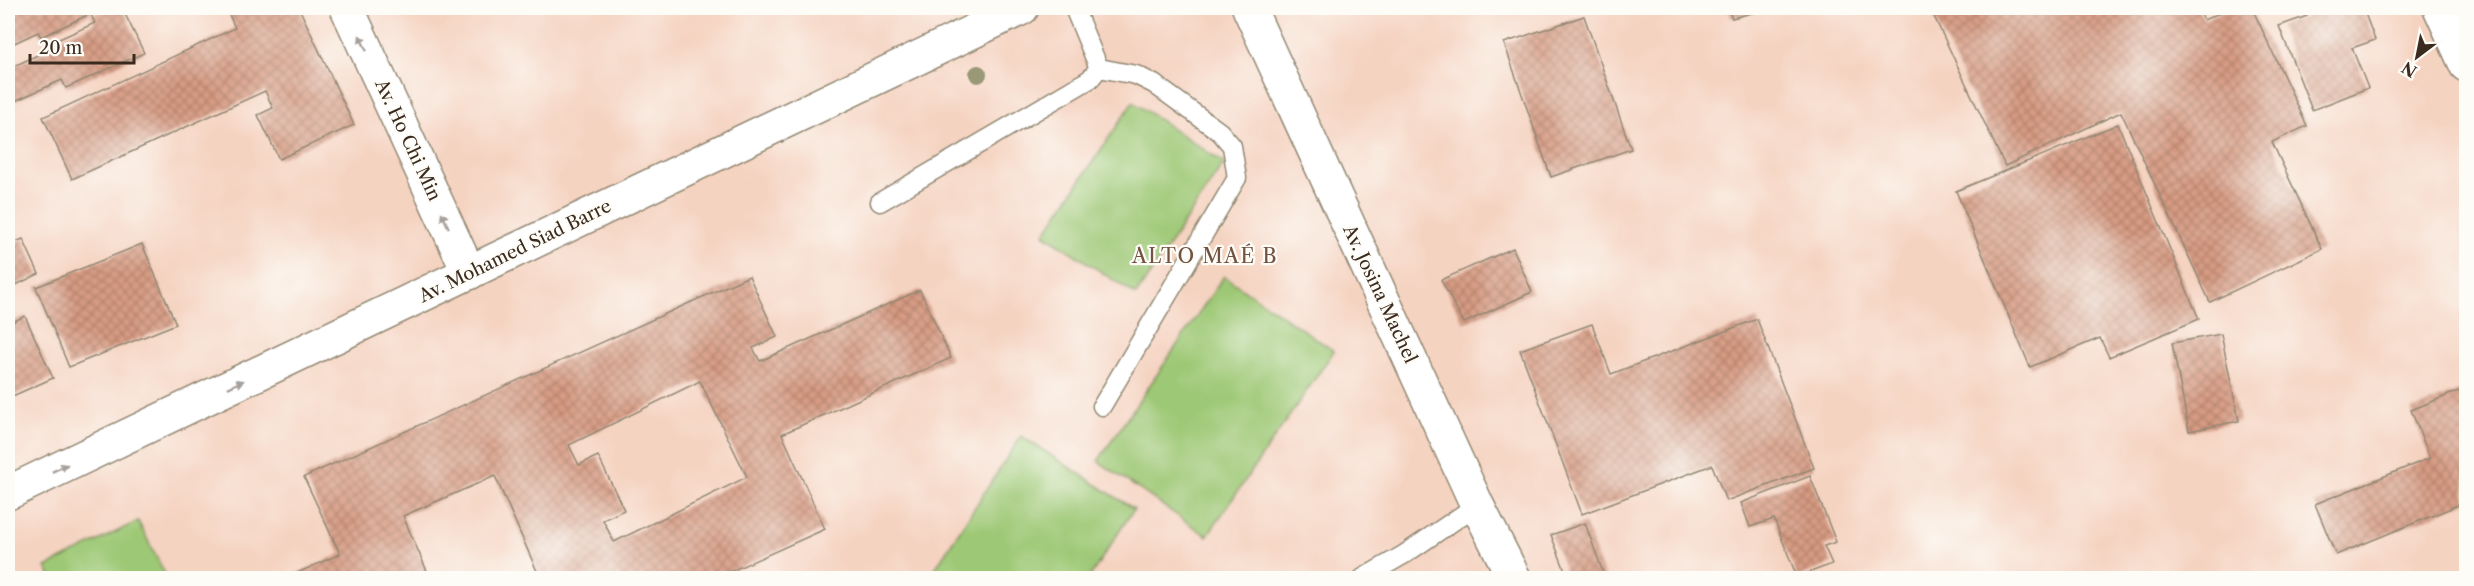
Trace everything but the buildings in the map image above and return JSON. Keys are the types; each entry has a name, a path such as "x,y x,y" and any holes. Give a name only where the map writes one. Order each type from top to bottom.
{"street":[{"name":"Av. Ho Chi Min","path":"347,8 469,273"},
{"name":"Av. Mohamed Siad Barre","path":"8,493 1022,8"},
{"name":"Av. Josina Machel","path":"1248,8 1477,505 1514,579"},
{"path":"2440,8 2464,51"}],"lane":[{"path":"1074,8 1099,68"},
{"path":"880,202 1090,79 1099,68"},
{"path":"1099,68 1136,75 1154,84 1220,132 1232,146 1237,178 1102,406"},
{"path":"1363,579 1405,554 1477,505"}],"shaded area":[{"path":"8,8 2466,8 2466,578 8,578"}],"green space":[{"path":"1133,102 1224,163 1136,295 1044,234"},
{"path":"1224,276 1334,351 1207,536 1098,461"},
{"path":"1021,436 1134,509 1089,578 929,578"},
{"path":"138,521 167,578 52,578 46,567"}],"district":[{"name":"ALTO MAÉ B","path":"1205,256"}]}
